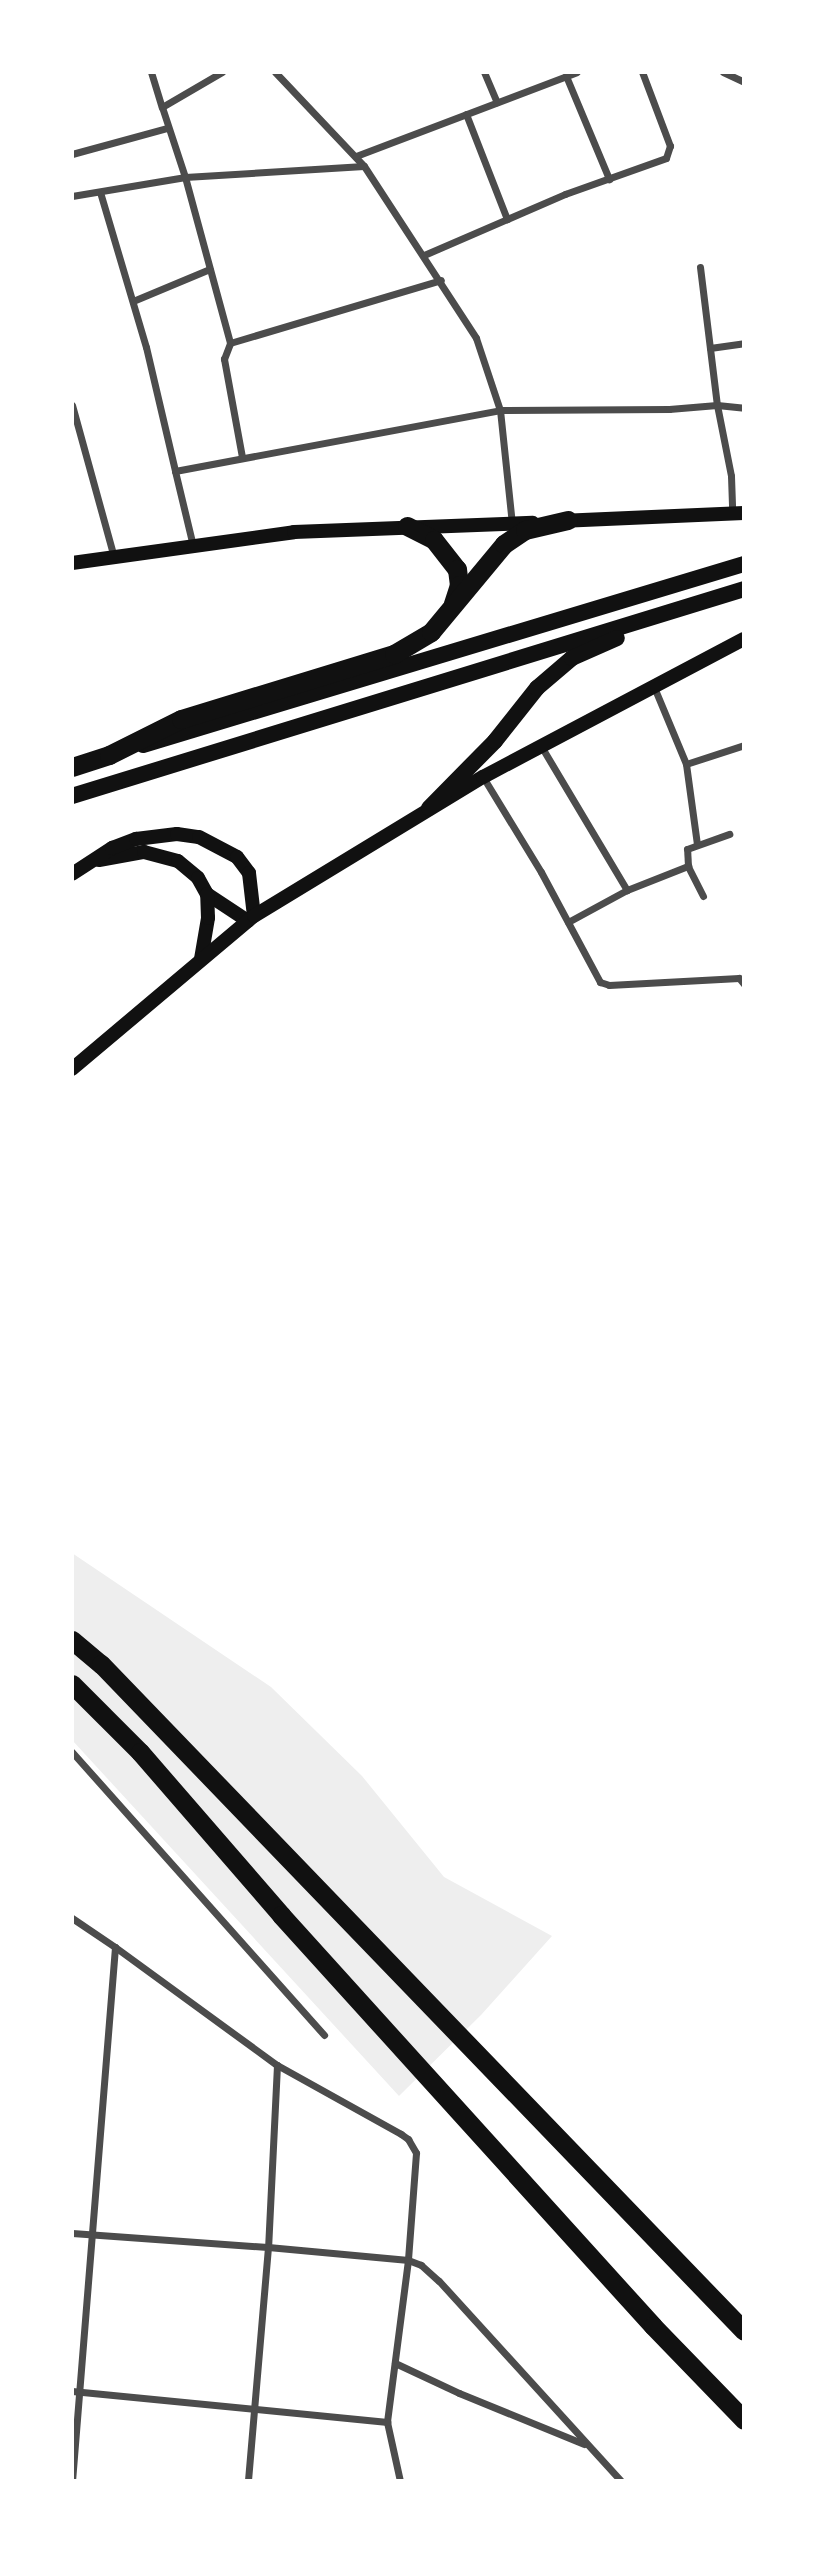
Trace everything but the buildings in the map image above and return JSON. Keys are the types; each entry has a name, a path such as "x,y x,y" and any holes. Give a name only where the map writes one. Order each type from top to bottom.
{"highway":[{"path":"72,767 109,755 181,719 394,654 431,632 504,544 525,530 568,520"},
{"path":"407,526 434,540 447,553 457,569 459,585 451,611"},
{"path":"72,1640 101,1664 744,2331"},
{"path":"72,1685 139,1752 281,1914 644,2316 744,2420"}],"main road":[{"path":"72,563 294,532 738,514"},
{"path":"109,755 744,564"},
{"path":"72,796 744,589"},
{"path":"429,808 495,741 537,688 572,658 680,610"},
{"path":"72,1069 201,958 251,919 483,776 744,639"},
{"path":"72,874 112,848 136,839 177,834 199,837 237,858 249,873 251,919"},
{"path":"94,860 144,852 163,855 178,861 198,878 207,894 208,918 201,958"},
{"path":"207,894 251,919"}],"street":[{"path":"151,72 185,177 230,343 224,359 242,457"},
{"path":"162,107 222,72"},
{"path":"275,72 364,166 441,280 476,338 500,410 512,525"},
{"path":"484,72 497,102"},
{"path":"424,255 507,219 656,163 669,153 668,139 642,72"},
{"path":"723,72 744,82"},
{"path":"356,156 571,73 609,179"},
{"path":"466,114 507,219"},
{"path":"72,154 167,128"},
{"path":"72,196 185,177 364,166"},
{"path":"100,192 133,301 193,546"},
{"path":"700,267 716,405 738,514"},
{"path":"133,301 210,269"},
{"path":"230,343 441,280"},
{"path":"710,348 744,342"},
{"path":"72,405 114,558"},
{"path":"175,471 421,427 500,410 669,409 716,405 744,408"},
{"path":"654,686 686,765 697,844"},
{"path":"686,765 744,745"},
{"path":"541,746 627,890"},
{"path":"483,776 568,922 597,979 604,985 742,978"},
{"path":"703,896 688,866 687,849 729,834"},
{"path":"568,922 627,890 688,866"},
{"path":"72,1752 324,2035"},
{"path":"72,1918 277,2065 401,2134 413,2146 416,2153 408,2260 387,2422 400,2481"},
{"path":"72,2481 115,1947"},
{"path":"248,2481 268,2247 277,2065"},
{"path":"72,2233 268,2247 408,2260 421,2265 439,2281 621,2481"},
{"path":"395,2362 459,2393 586,2445"},
{"path":"72,2391 387,2422"}],"shaded area":[{"path":"72,1553 271,1687 362,1776 444,1877 552,1936 481,2015 399,2096 72,1740"}]}
